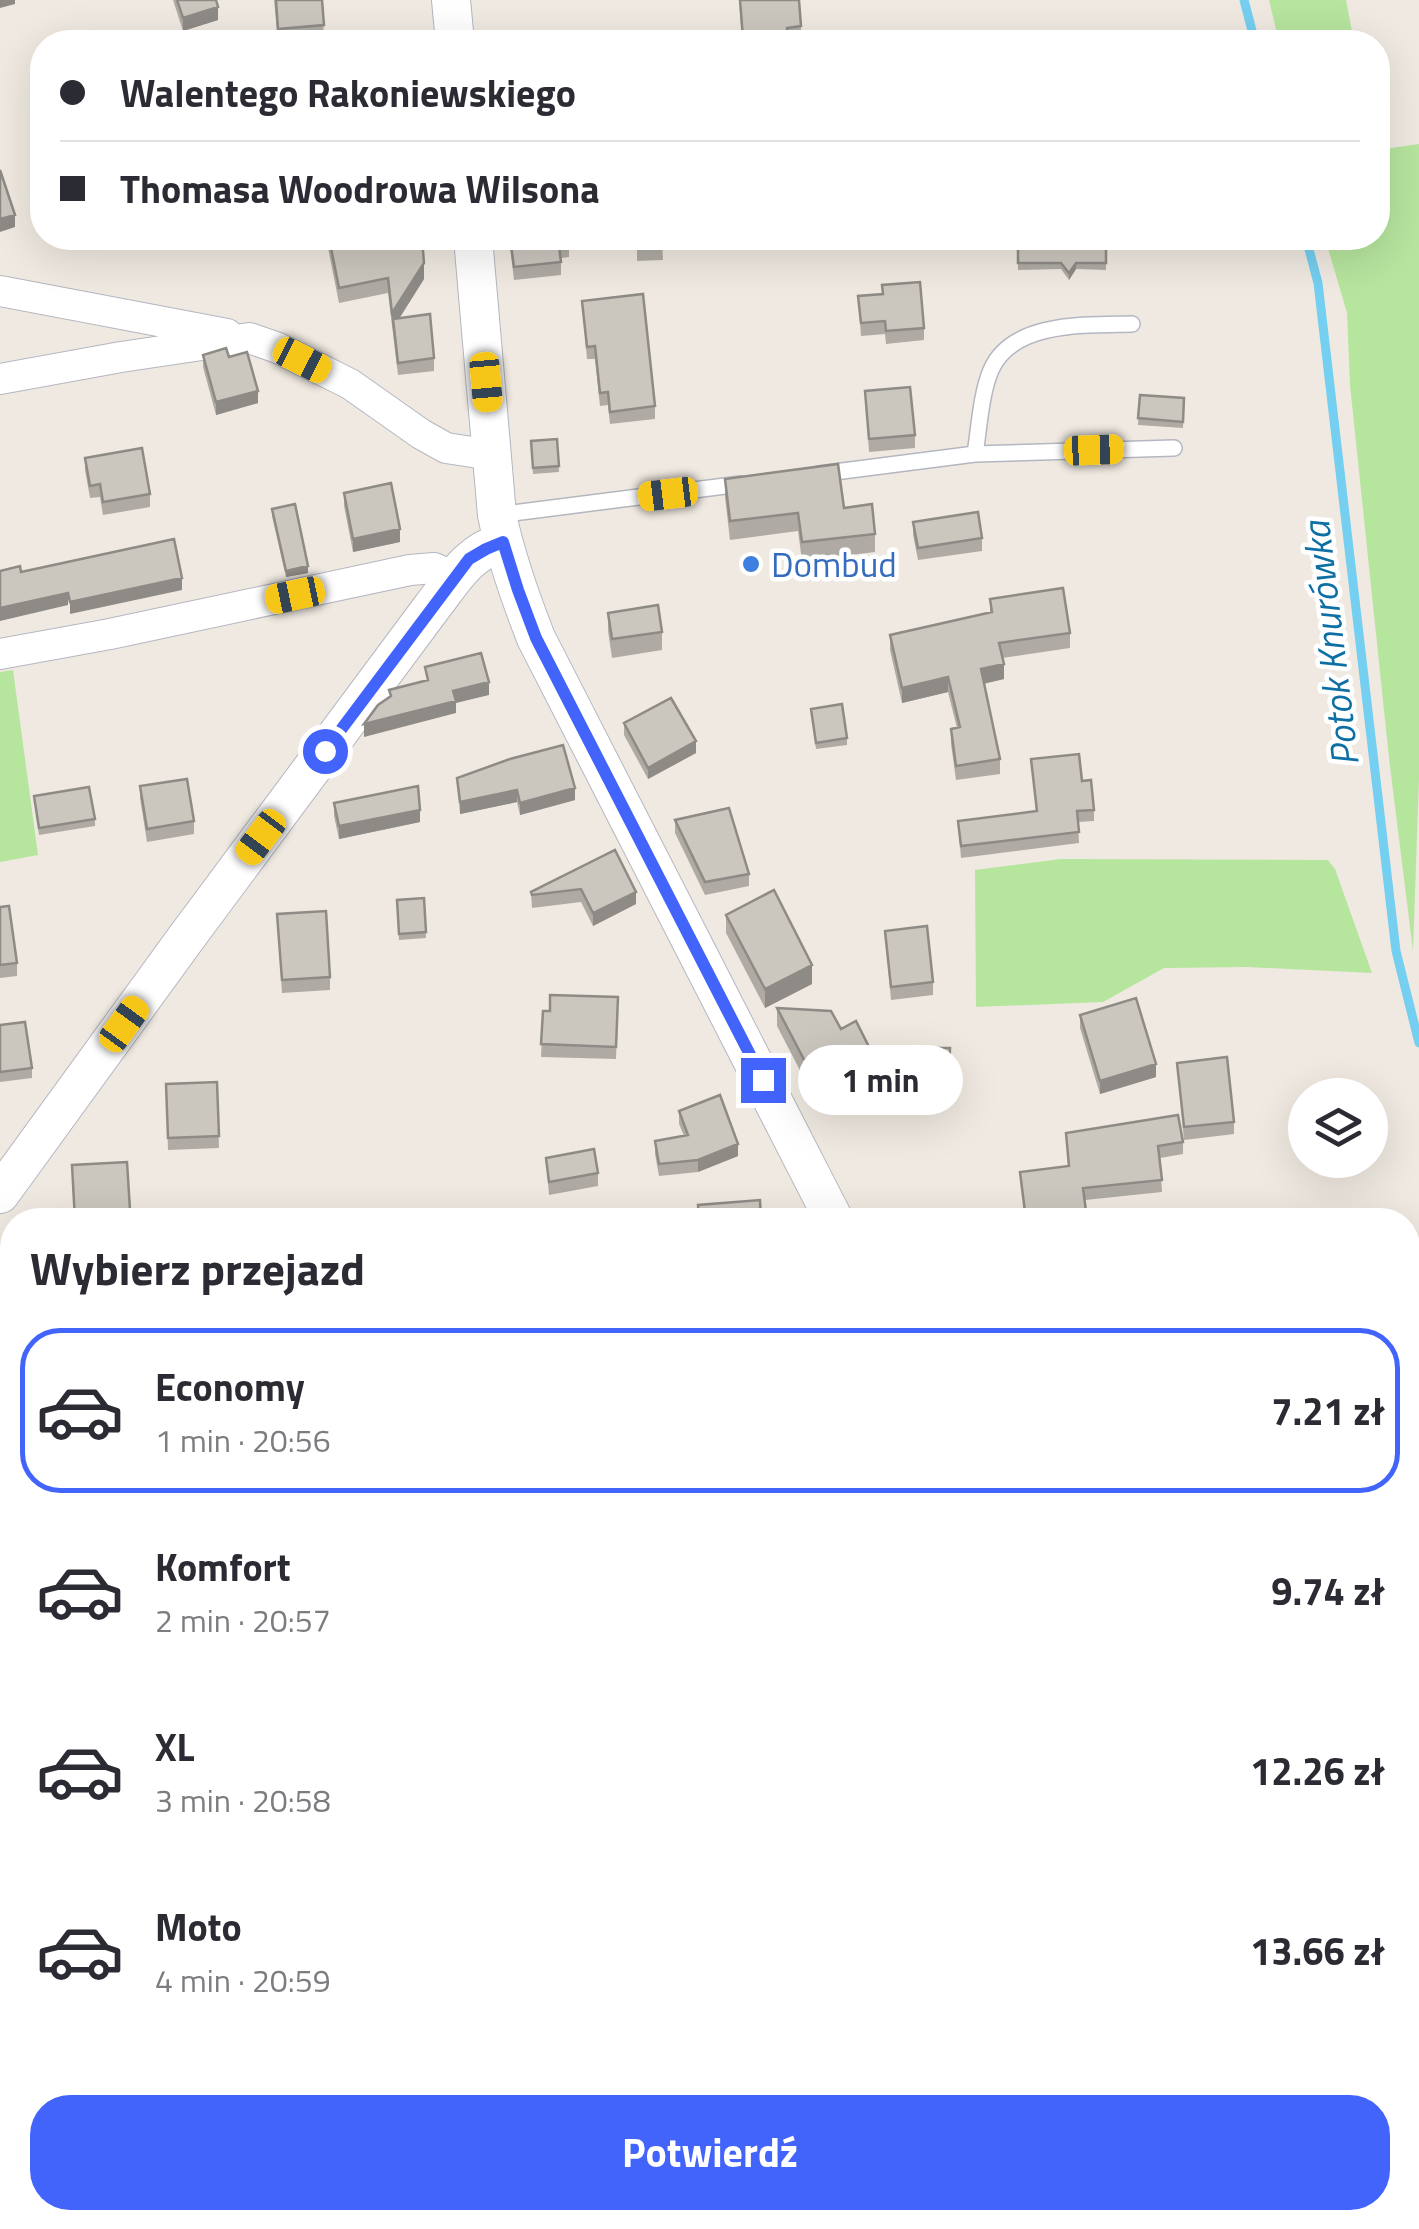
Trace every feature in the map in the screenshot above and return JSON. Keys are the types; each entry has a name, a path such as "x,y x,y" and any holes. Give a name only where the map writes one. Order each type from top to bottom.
{"street":[{"path":"451,0 454,30"},
{"path":"474,250 500,529 518,590 536,638 828,1208"},
{"path":"0,291 249,338 350,384 446,448 492,455"},
{"path":"0,379 249,338"},
{"path":"0,1194 455,577 500,529"},
{"path":"0,654 410,570 434,568 455,577"}],"lane":[{"path":"974,454 991,368 1004,350 1023,338 1068,326 1132,324"},
{"path":"802,476 974,454 1174,448"},
{"path":"500,529 764,481"}],"green space":[{"path":"1269,0 1346,0 1352,30 1276,30"},
{"path":"1419,144 1419,778 1413,951 1350,385 1347,313 1329,250 1390,250 1390,148"},
{"path":"13,670 38,855 0,862 0,672"},
{"path":"1061,859 1328,860 1335,869 1372,973 1164,968 1103,1002 976,1007 975,870"}],"building":[{"path":"177,0 216,0 218,7 183,18"},
{"path":"276,0 322,0 324,25 278,29"},
{"path":"740,0 799,0 801,26 787,30 742,30"},
{"path":"0,170 15,215 0,219"},
{"path":"331,250 423,250 424,263 392,313 388,278 339,288"},
{"path":"512,250 560,250 561,262 514,267"},
{"path":"1018,250 1106,250 1106,263 1076,263 1069,273 1061,263 1018,263"},
{"path":"920,282 924,328 886,331 885,321 861,323 858,296 883,294 882,285"},
{"path":"643,294 655,406 610,412 608,392 600,393 595,346 587,347 582,301"},
{"path":"430,314 434,358 398,363 393,319"},
{"path":"226,348 229,357 247,352 258,391 216,402 203,355"},
{"path":"910,387 915,435 869,439 865,391"},
{"path":"1140,395 1184,398 1183,422 1138,418"},
{"path":"557,439 559,466 533,468 531,441"},
{"path":"142,448 150,494 103,502 100,484 90,486 85,458"},
{"path":"838,464 844,508 872,504 875,534 802,542 798,513 730,521 725,479"},
{"path":"391,483 400,529 353,539 344,493"},
{"path":"295,504 308,566 286,571 272,509"},
{"path":"978,512 982,538 918,548 913,522"},
{"path":"174,539 182,578 70,602 68,593 0,608 0,571 20,566 21,572"},
{"path":"1063,588 1070,633 999,643 1004,664 981,669 1000,759 956,766 951,729 960,727 948,677 902,688 890,635 992,612 990,599"},
{"path":"658,605 662,632 612,639 608,613"},
{"path":"481,653 489,682 453,691 456,701 364,724 378,705 391,696 389,690 428,680 425,667"},
{"path":"671,698 696,741 648,768 624,723"},
{"path":"842,704 847,738 816,743 811,709"},
{"path":"563,745 575,788 520,803 517,790 460,802 457,778"},
{"path":"1079,754 1082,781 1091,780 1094,810 1077,811 1079,832 961,846 958,821 1037,811 1031,759"},
{"path":"187,779 194,821 147,829 140,786"},
{"path":"418,786 420,810 339,826 334,803"},
{"path":"89,787 95,819 39,828 34,796"},
{"path":"729,808 749,874 705,882 675,820"},
{"path":"615,850 636,892 593,913 581,889 532,895 531,892"},
{"path":"774,890 812,965 765,989 726,915"},
{"path":"424,898 426,932 399,934 397,900"},
{"path":"9,906 17,963 0,965 0,907"},
{"path":"326,911 330,977 282,980 277,914"},
{"path":"927,926 933,982 891,987 885,931"},
{"path":"550,995 618,997 616,1047 541,1044 543,1011 550,1011"},
{"path":"1136,998 1156,1064 1100,1081 1080,1015"},
{"path":"777,1008 831,1011 841,1029 856,1021 878,1065 821,1092"},
{"path":"25,1022 32,1068 0,1072 0,1025"},
{"path":"923,1048 950,1048 949,1080 923,1080"},
{"path":"1227,1057 1234,1122 1184,1127 1177,1063"},
{"path":"217,1082 219,1136 168,1138 166,1084"},
{"path":"720,1095 738,1144 698,1160 659,1164 655,1141 688,1135 679,1111"},
{"path":"1178,1115 1183,1142 1158,1146 1162,1180 1083,1188 1086,1208 1024,1208 1020,1172 1069,1166 1066,1133"},
{"path":"594,1149 598,1173 549,1182 546,1158"},
{"path":"127,1162 130,1208 74,1208 72,1165"},
{"path":"760,1200 760,1208 698,1208 698,1205"}],"waterway":[{"name":"Potok Knurówka","path":"1244,0 1252,30"},
{"name":"Potok Knurówka","path":"1309,250 1318,283 1396,951 1419,1043"}],"place":[{"name":"Dombud","path":"751,564"}],"route":[{"path":"325,751 469,559 503,542 536,638 763,1080"}]}
